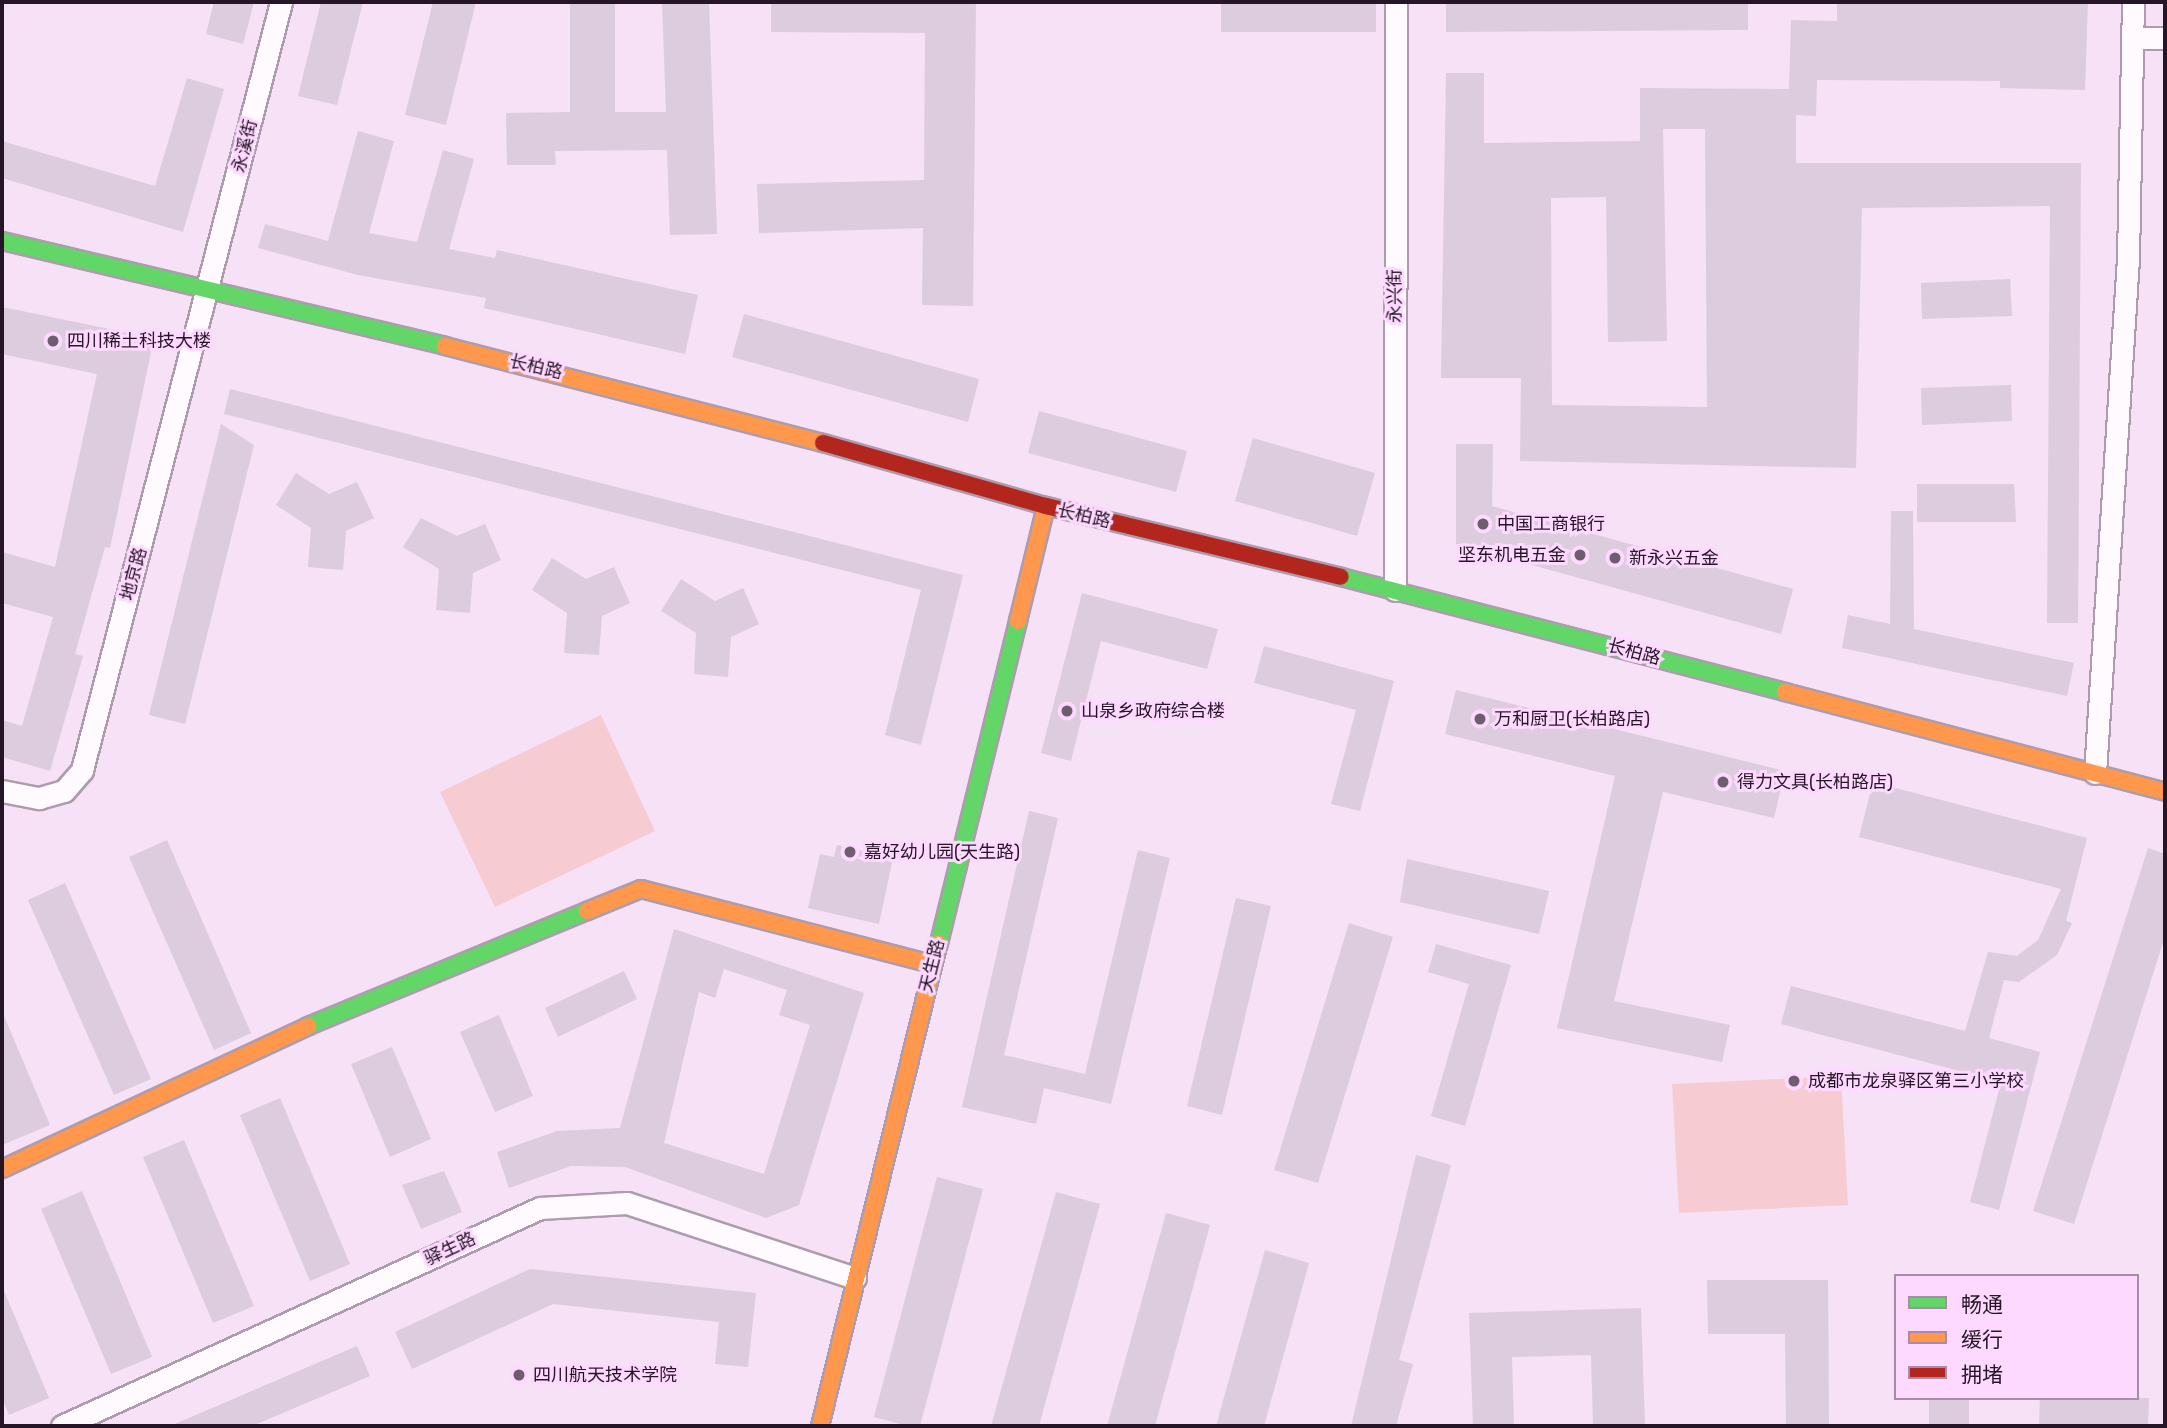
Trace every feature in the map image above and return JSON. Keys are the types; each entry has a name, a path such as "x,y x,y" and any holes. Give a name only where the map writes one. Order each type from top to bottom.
{"street":[{"name":"永溪街","path":"209,290 282,2"},
{"name":"永兴街","path":"1395,2 1395,590"},
{"path":"2095,773 2128,259 2133,2"},
{"path":"2133,38 2165,38"},
{"name":"长柏路","path":"2,241 666,398 1046,506 1395,590 2165,792"},
{"name":"地京路","path":"2,791 39,798 64,791 82,770 209,290"},
{"name":"天生路","path":"820,1426 1046,506"},
{"path":"2,1169 292,1033 641,889 932,964"},
{"name":"驿生路","path":"62,1426 540,1208 627,1203 855,1278"}],"shaded area":[{"path":"601,715 655,831 495,907 440,792"},
{"path":"1841,1076 1848,1205 1679,1213 1672,1084"}],"building":[{"path":"214,2 254,2 243,44 206,34"},
{"path":"321,2 363,2 337,105 298,96"},
{"path":"433,2 476,2 446,125 405,115"},
{"path":"570,2 615,2 615,112 666,112 662,2 709,2 717,234 670,235 667,150 555,151 556,165 507,165 506,113 570,112"},
{"path":"771,2 976,2 973,306 922,305 923,228 759,233 757,184 924,180 925,33 771,32"},
{"path":"1221,2 1376,2 1376,32 1221,32"},
{"path":"1446,2 1748,2 1748,30 1446,32"},
{"path":"1837,2 2088,2 2085,90 2000,88 2000,81 1817,80 1816,116 1796,115 1796,163 2081,163 2078,623 2047,623 2050,206 1862,208 1856,468 1520,461 1521,378 1441,378 1446,73 1484,73 1484,143 1640,141 1640,88 1789,89 1791,20 1837,21","holes":["1663,129 1705,129 1707,407 1552,405 1551,198 1606,197 1608,342 1667,341"]},
{"path":"187,78 224,89 183,232 2,178 2,141 155,186"},
{"path":"358,131 394,141 369,233 417,242 443,150 474,159 449,249 495,258 497,250 698,295 685,354 484,308 486,298 358,275 258,248 265,224 328,241"},
{"path":"2010,279 2012,316 1922,319 1921,283"},
{"path":"2,307 154,338 110,548 105,547 75,654 83,656 50,771 2,757 2,720 22,726 53,617 2,603 2,552 55,567 97,374 2,354"},
{"path":"744,314 979,379 968,422 732,357"},
{"path":"2011,385 2012,421 1922,425 1921,388"},
{"path":"230,389 963,575 921,745 885,735 921,590 224,414"},
{"path":"1039,411 1187,451 1176,492 1028,453"},
{"path":"221,424 254,445 185,724 149,715"},
{"path":"1253,438 1375,473 1357,536 1235,501"},
{"path":"1456,444 1493,444 1492,506 1793,589 1781,634 1456,544"},
{"path":"296,473 329,494 357,482 374,518 346,531 343,570 308,567 311,528 276,505"},
{"path":"1917,484 2014,484 2016,522 1917,522"},
{"path":"1891,511 1913,511 1914,629 2074,663 2067,696 1842,648 1848,615 1890,624"},
{"path":"421,518 457,536 485,524 501,560 473,573 470,613 436,610 439,569 403,547"},
{"path":"552,558 586,579 614,567 630,603 602,616 599,655 564,653 567,613 532,590"},
{"path":"681,579 715,601 743,588 759,624 731,637 728,677 694,674 696,633 661,611"},
{"name":"山泉乡政府综合楼","path":"1082,593 1218,629 1207,669 1101,641 1071,761 1041,753"},
{"path":"1264,646 1394,681 1360,811 1331,804 1356,710 1254,683"},
{"path":"1456,690 1785,771 1774,818 1663,792 1614,1001 1730,1025 1722,1062 1557,1028 1615,776 1445,734"},
{"path":"1873,782 2087,838 2066,921 2072,923 2057,955 2019,982 2004,980 1989,1038 2040,1052 1999,1210 1970,1202 2001,1082 1781,1024 1791,986 1965,1031 1988,952 2017,956 2038,940 2061,889 1859,837"},
{"path":"1029,811 1058,818 1004,1055 1085,1074 1138,850 1170,858 1111,1104 1044,1088 1036,1124 962,1107"},
{"path":"167,840 251,1033 214,1050 129,857"},
{"name":"嘉好幼儿园(天生路)","path":"837,845 893,858 879,924 808,908 820,854 834,857"},
{"path":"2148,848 2165,854 2165,936 2074,1224 2033,1211"},
{"path":"1407,859 1549,891 1539,934 1400,902"},
{"path":"65,883 151,1079 114,1095 28,900"},
{"path":"1236,898 1271,906 1222,1115 1187,1106"},
{"path":"1349,923 1393,937 1318,1183 1274,1170"},
{"path":"674,929 864,993 799,1205 766,1218 625,1167 571,1166 509,1188 497,1152 557,1131 620,1128","holes":["724,969 787,990 779,1015 810,1025 764,1174 664,1143 699,992 715,998"]},
{"path":"1436,944 1511,965 1465,1126 1431,1116 1469,984 1428,972"},
{"path":"624,971 637,999 558,1037 545,1008"},
{"path":"2,1011 50,1125 2,1145"},
{"path":"499,1015 533,1096 495,1112 460,1032"},
{"path":"392,1047 431,1139 390,1157 351,1064"},
{"path":"280,1098 350,1264 310,1281 240,1115"},
{"path":"184,1140 254,1306 213,1323 143,1157"},
{"path":"1416,1155 1451,1165 1399,1360 1413,1364 1396,1426 1351,1426"},
{"path":"444,1171 462,1212 421,1229 402,1185"},
{"path":"937,1177 983,1189 920,1426 908,1426 874,1417"},
{"path":"82,1191 152,1357 111,1374 41,1209"},
{"path":"1056,1192 1100,1204 1039,1426 991,1426"},
{"path":"1166,1213 1210,1225 1155,1426 1107,1426"},
{"path":"1265,1250 1309,1263 1264,1426 1216,1426"},
{"path":"530,1269 756,1293 748,1367 715,1364 719,1322 553,1304 412,1369 395,1332"},
{"path":"1707,1280 1828,1280 1829,1426 1786,1426 1785,1334 1708,1334"},
{"path":"2,1286 49,1398 9,1415 2,1398"},
{"path":"1641,1308 1645,1426 1593,1426 1591,1355 1512,1357 1514,1426 1473,1426 1469,1313"},
{"path":"357,1346 370,1376 252,1426 170,1426"},
{"path":"2149,1398 2148,1426 2039,1426 2040,1400"},
{"path":"1929,1400 1969,1400 1969,1426 1929,1426"}],"traffic: fast":[{"path":"2,241 445,346"},
{"path":"1341,577 1785,692"},
{"path":"939,943 1018,621"},
{"path":"308,1026 587,911"}],"traffic: slow":[{"path":"445,346 823,443"},
{"path":"1018,621 1046,506"},
{"path":"1785,692 2165,792"},
{"path":"587,911 641,889 932,964"},
{"path":"820,1426 939,943"},
{"path":"2,1169 308,1026"}],"traffic: jam":[{"path":"823,443 1046,506 1341,577"}],"place":[{"name":"四川稀土科技大楼","path":"53,341"},
{"name":"中国工商银行","path":"1483,524"},
{"name":"坚东机电五金","path":"1580,555"},
{"name":"新永兴五金","path":"1615,558"},
{"name":"山泉乡政府综合楼","path":"1067,711"},
{"name":"万和厨卫(长柏路店)","path":"1480,719"},
{"name":"得力文具(长柏路店)","path":"1723,782"},
{"name":"嘉好幼儿园(天生路)","path":"850,852"},
{"name":"成都市龙泉驿区第三小学校","path":"1794,1081"},
{"name":"四川航天技术学院","path":"519,1375"}]}
